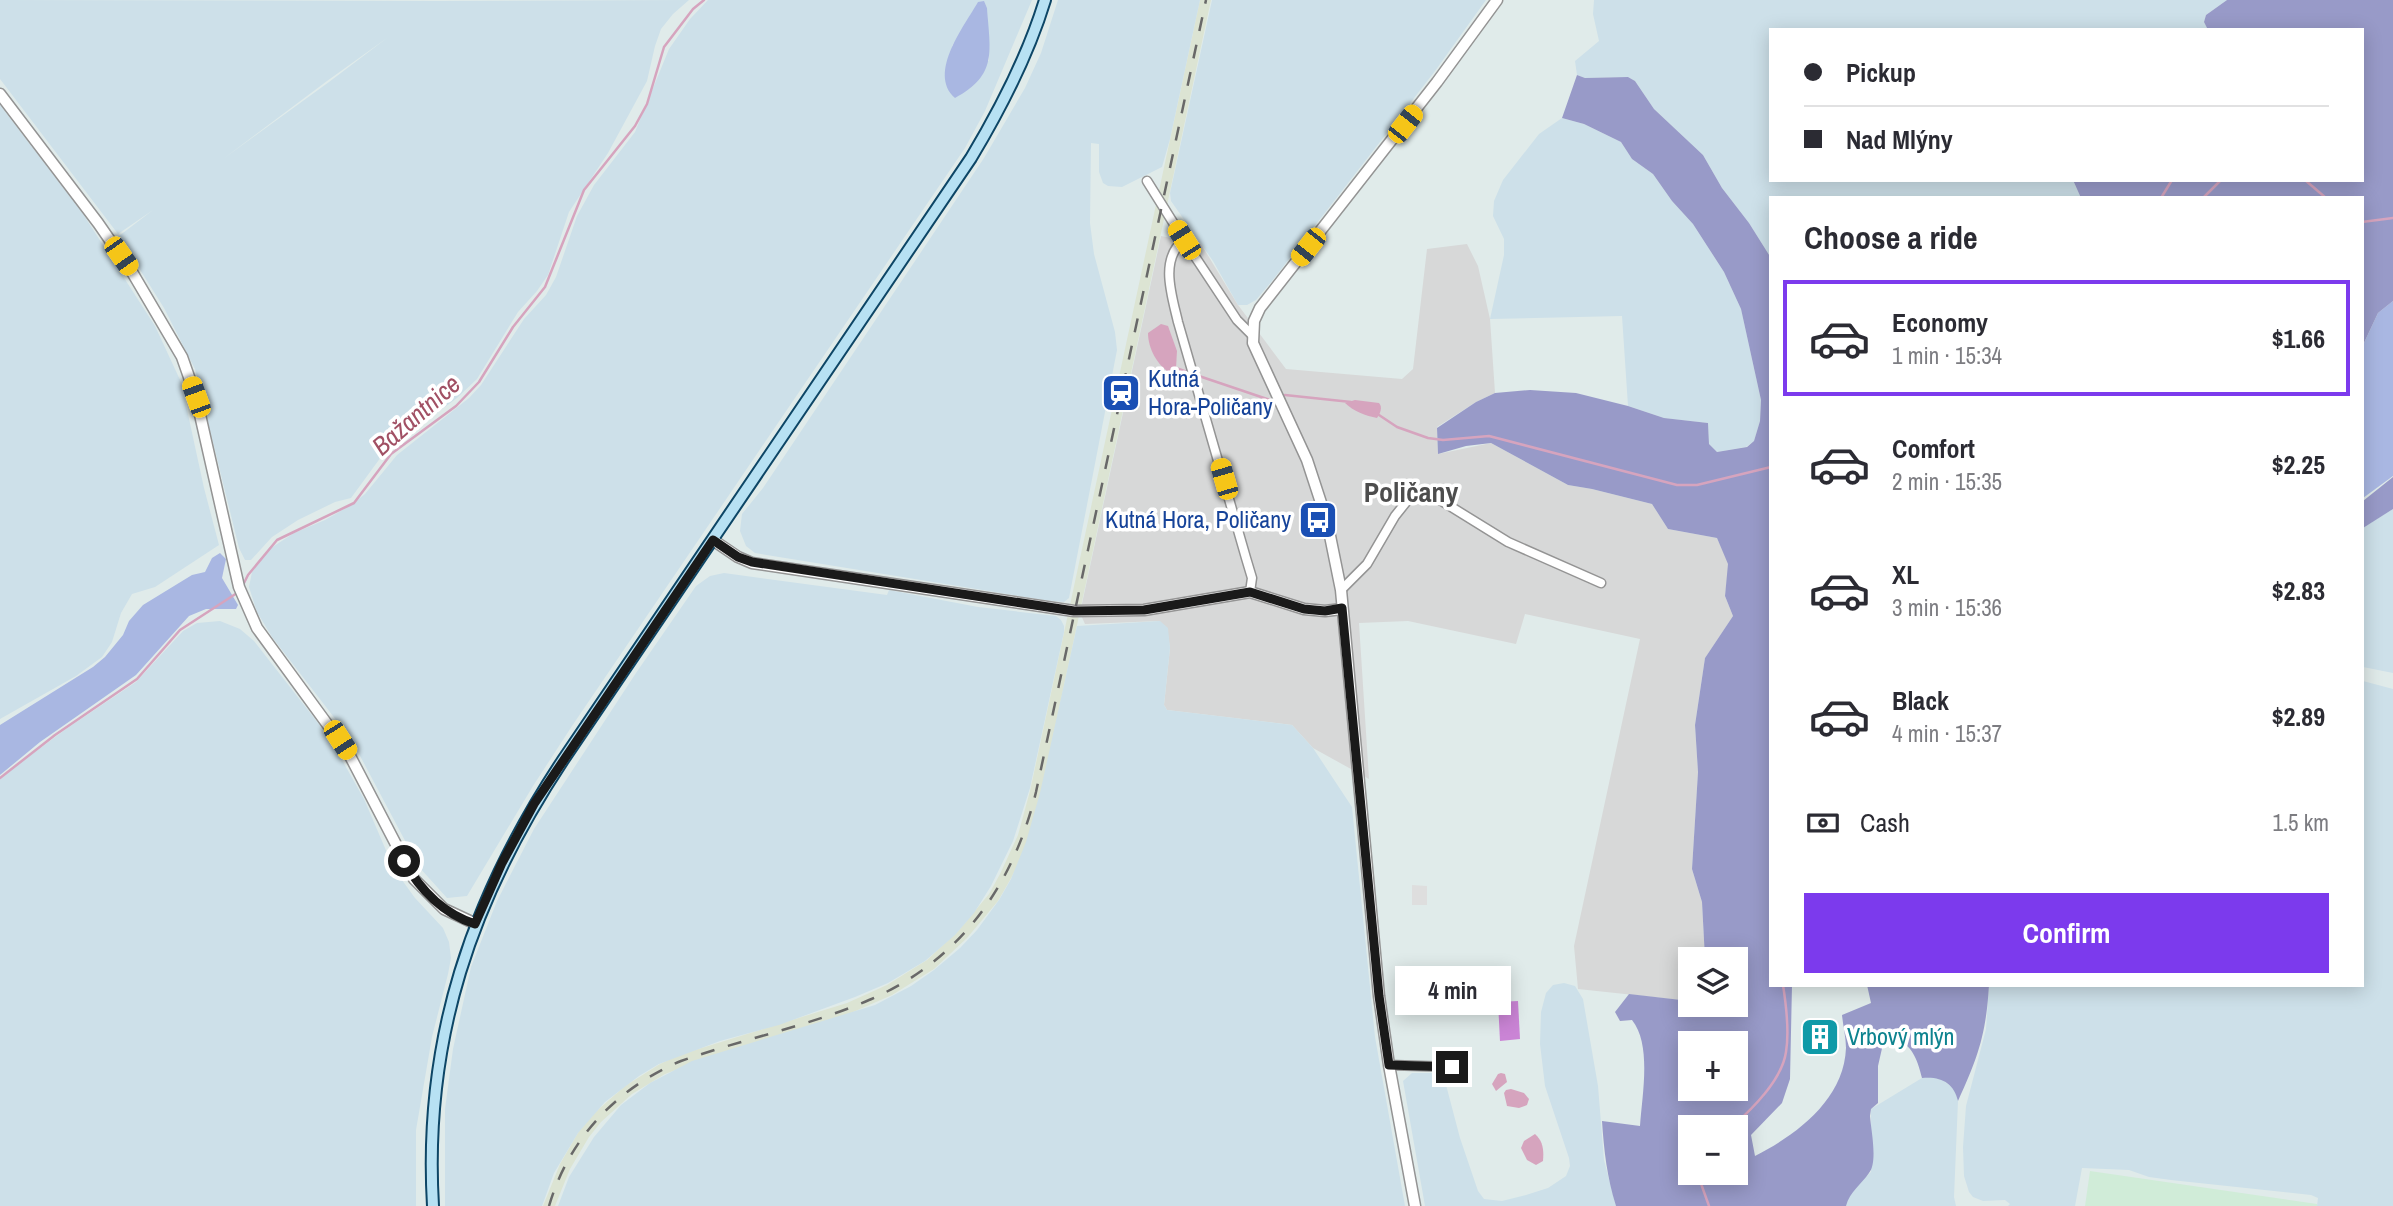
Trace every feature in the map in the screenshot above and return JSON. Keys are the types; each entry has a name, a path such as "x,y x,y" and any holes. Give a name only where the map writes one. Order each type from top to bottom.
{"main road":[{"path":"433,1206 432,1133 438,1070 454,993 475,924 502,863 531,809 975,151 1020,65 1045,0"}],"street":[{"path":"1415,1206 1379,996 1341,590 1327,521 1307,460 1255,350 1252,335 1260,308 1437,82 1497,0"},
{"path":"0,94 99,223 132,272 182,357 196,397 239,587 257,628 349,754 414,879 444,909 475,924"},
{"path":"1147,181 1237,320 1252,335"},
{"path":"1184,240 1175,246 1171,257 1170,288 1252,578 1250,592"},
{"path":"1341,590 1367,564 1398,512 1413,496 1423,494 1432,495 1508,542 1601,583"},
{"path":"713,540 738,557 752,562 1074,611 1144,610 1250,592 1304,609 1325,611 1342,608"},
{"path":"1389,1065 1452,1067"}],"shaded area":[{"path":"0,0 689,0 661,29 647,81 608,153 569,212 548,275 518,312 477,379 457,398 381,457 351,498 335,502 298,520 272,537 251,560 245,560 239,548 195,369 164,308 119,236 153,210 118,234 0,79","holes":["387,38 329,82 223,159"]},
{"path":"708,0 1032,0 985,111 965,148 572,726 467,896 447,898 419,867 343,729 272,637 257,612 249,587 252,572 271,548 294,533 325,520 365,494 397,455 469,398 481,385 524,319 546,295 556,277 577,216 594,185 635,132 669,49 690,19","holes":["984,2 987,8 989,61 952,46 978,3"]},
{"path":"1058,0 1200,0 1162,167 1122,187 1108,186 1103,183 1099,172 1099,144 1091,143 1090,223 1094,254 1115,332 1117,350 1069,598 1064,602 1044,600 755,553 746,546 740,531 742,514 763,488 984,158 1025,88 1041,53"},
{"path":"1200,0 1211,0 1036,817 1021,859 1010,880 998,901 967,938 934,969 892,995 851,1013 707,1058 665,1074 632,1094 601,1122 589,1137 570,1169 555,1206 543,1206 560,1164 579,1131 592,1115 625,1086 679,1055 847,1003 887,985 927,960 959,930 989,894 1000,874 1018,835 1030,791"},
{"path":"1212,0 1486,0 1435,71 1272,281 1256,300 1247,305 1238,305 1213,261 1171,201 1170,193"},
{"path":"1594,0 2227,0 2206,15 2204,22 2207,28 1769,28 1769,182 2074,182 2080,196 1769,196 1769,255 1722,188 1703,155 1654,109 1635,81 1628,77 1585,78 1577,75 1575,61 1599,41 1593,14"},
{"path":"2227,0 2393,0 2393,301 2378,313 2364,343 2364,196 2080,196 2074,182 2364,182 2364,28 2207,28 2204,22 2206,15"},
{"path":"984,1 987,8 990,49 985,71 969,89 955,98 947,88 945,76 951,49 978,2"},
{"path":"1577,75 1585,78 1628,77 1635,81 1654,109 1703,155 1722,188 1769,255 1769,987 1792,987 1790,1079 1782,1103 1751,1135 1755,1156 1786,1138 1815,1114 1837,1084 1846,1048 1842,1015 1871,1003 1867,987 1989,987 1980,1045 1958,1101 1946,1082 1935,1078 1922,1078 1914,1056 1898,1039 1883,1044 1878,1066 1878,1103 1871,1109 1870,1116 1874,1154 1872,1168 1850,1196 1846,1206 1616,1206 1606,1164 1602,1121 1640,1126 1644,1071 1642,1043 1632,1020 1620,1021 1615,1012 1629,994 1678,1000 1678,1017 1748,1017 1748,947 1704,947 1702,902 1692,869 1698,772 1695,725 1705,658 1733,616 1725,596 1728,564 1717,538 1668,529 1652,504 1568,485 1491,443 1466,446 1438,454 1437,428 1476,402 1495,393 1530,390 1576,393 1664,418 1708,423 1709,444 1717,452 1747,447 1754,441 1760,421 1761,400 1741,309 1724,272 1693,224 1653,174 1632,159 1621,142 1584,124 1562,118"},
{"path":"0,105 83,214 155,326 181,382 219,545 155,587 132,594 121,613 112,642 102,657 76,676 0,719"},
{"path":"1562,118 1584,124 1621,142 1632,159 1653,174 1693,224 1724,272 1741,309 1761,400 1760,421 1754,441 1746,447 1717,452 1709,444 1708,423 1664,418 1628,406 1622,316 1490,319 1504,255 1504,239 1493,216 1494,201 1503,180 1539,134"},
{"path":"1161,236 1201,244 1238,305 1286,369 1402,379 1413,369 1427,249 1467,244 1478,266 1490,319 1495,393 1437,427 1438,454 1491,443 1568,485 1652,504 1668,529 1717,538 1729,564 1725,596 1733,616 1705,658 1695,725 1698,772 1692,869 1702,902 1704,947 1678,947 1678,1000 1578,989 1574,946 1640,639 1525,614 1516,644 1408,621 1359,623 1369,779 1313,748 1292,725 1167,710 1164,705 1170,648 1167,628 1159,621 1085,624 1080,613"},
{"path":"2393,301 2393,476 2364,497 2364,343 2378,313"},
{"path":"1161,324 1168,326 1177,351 1176,368 1170,373 1157,361 1148,339 1148,333"},
{"path":"1355,400 1379,403 1381,408 1377,418 1360,413 1345,403"},
{"path":"2393,477 2393,509 2364,527 2364,500"},
{"path":"2393,509 2393,673 2364,667 2364,527"},
{"path":"220,553 226,559 222,578 238,605 236,609 206,609 189,616 136,675 40,742 0,775 0,725 93,667 123,635 129,621 143,605 192,575 205,572 212,558"},
{"path":"724,573 887,595 889,590 978,607 1056,616 1061,620 1064,632 1030,788 1013,841 974,913 955,935 925,961 888,983 855,997 779,1025 720,1041 659,1064 639,1076 605,1102 578,1133 554,1173 542,1206 445,1206 445,1109 453,1049 471,967 497,901 534,829 696,586 710,576"},
{"path":"220,621 240,629 254,641 329,737 364,799 394,869 415,898 443,928 449,942 451,958 432,1037 416,1130 416,1206 0,1206 0,778 136,682 183,631 197,623"},
{"path":"1160,621 1168,628 1170,648 1164,705 1167,710 1292,725 1313,748 1352,807 1375,1037 1405,1206 558,1206 569,1177 594,1137 621,1105 650,1083 692,1061 875,1005 911,986 960,948 999,900 1026,842 1040,793 1077,626"},
{"path":"2364,681 2393,689 2393,1206 2317,1206 2318,1198 2311,1195 2149,1177 2129,1170 2082,1168 2075,1206 2008,1206 2010,1204 2005,1200 1983,1201 1973,1197 1964,1176 1966,1106 1986,1029 1989,987 2364,987"},
{"path":"1412,885 1427,886 1427,905 1412,905"},
{"path":"1564,983 1575,986 1583,999 1598,1086 1604,1160 1616,1206 1425,1206 1403,1081 1412,1073 1436,1073 1445,1081 1460,1138 1478,1191 1484,1199 1502,1201 1526,1195 1548,1188 1566,1176 1570,1166 1569,1158 1545,1086 1540,1044 1541,1012 1546,993 1553,985"},
{"path":"1518,1001 1520,1039 1500,1041 1498,1002"},
{"path":"1501,1073 1505,1074 1507,1082 1496,1091 1492,1084"},
{"path":"1922,1078 1943,1080 1955,1090 1958,1101 1954,1197 1956,1206 1846,1206 1856,1186 1871,1172 1871,1109"},
{"path":"1511,1089 1524,1093 1529,1099 1527,1105 1519,1108 1507,1106 1504,1093"},
{"path":"1535,1134 1543,1153 1543,1161 1536,1165 1527,1160 1521,1148 1524,1141"},
{"path":"2090,1171 2317,1204 2317,1206 2085,1206"}],"waterway":[{"name":"Bažantnice","path":"243,585 277,540 354,503 391,454 456,406 479,382 513,327 545,287 584,190 635,126 647,104 664,47 693,9 704,0"},
{"path":"2162,196 2171,182"},
{"path":"2205,196 2219,182"},
{"path":"2307,182 2324,196"},
{"path":"2364,222 2393,218"},
{"path":"1176,368 1190,373"},
{"path":"1196,375 1270,400"},
{"path":"1285,395 1351,402"},
{"path":"1379,415 1397,427 1428,438 1443,440 1489,436 1677,485 1697,485 1769,467"},
{"name":"Bažantnice","path":"0,778 55,735 137,679 180,630 237,593"},
{"path":"1745,1115 1765,1093 1783,1063 1787,1037 1783,987"},
{"path":"1702,1185 1709,1206"}],"railway":[{"path":"549,1206 569,1158 583,1137 616,1101 636,1085 681,1061 846,1009 901,984 956,942 978,917 997,889 1013,859 1036,792 1206,0"}],"place":[{"name":"Kutná Hora-Poličany","path":"1121,393"},
{"name":"Kutná Hora, Poličany","path":"1318,520"},
{"name":"Vrbový mlýn","path":"1820,1037"}],"district":[{"name":"Poličany","path":"1411,492"}],"route":[{"path":"404,861 414,879 438,904 450,913 475,924 502,863 534,804 713,540 738,557 752,562 1074,611 1144,610 1250,592 1304,609 1325,611 1342,608 1379,996 1389,1065 1452,1067"}]}
